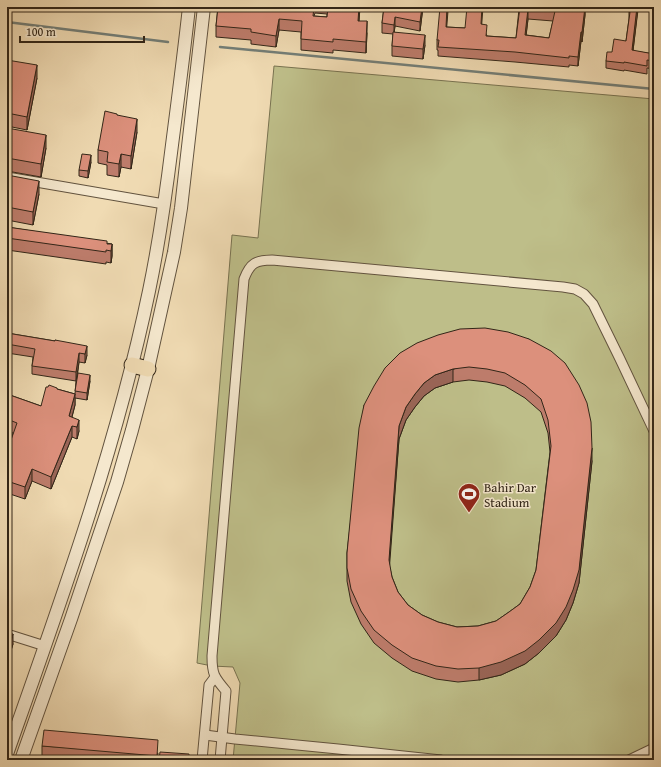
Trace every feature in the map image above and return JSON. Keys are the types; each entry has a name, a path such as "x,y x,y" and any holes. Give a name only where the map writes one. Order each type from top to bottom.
{"main road":[{"path":"132,365 148,369"}],"street":[{"path":"7,754 45,646 101,477 132,365 156,258 190,7"},
{"path":"21,760 76,605 117,482 148,369 174,252 181,208 204,7"},
{"path":"7,177 164,204"},
{"path":"220,760 226,691 215,677 212,666 212,656 244,279 247,270 254,264 261,260 272,260 575,289 584,294 593,304 654,431"},
{"path":"7,634 45,646"},
{"path":"202,760 209,685 215,677"},
{"path":"205,735 441,760"},
{"path":"629,760 654,748"}],"green space":[{"path":"274,66 654,99 654,760 233,760 240,683 233,667 212,666 197,663 232,235 258,238"}],"building":[{"path":"218,7 314,7 313,16 327,17 328,7 359,7 358,21 367,21 366,42 333,39 333,42 301,39 302,21 279,19 276,36 251,32 251,29 216,26"},
{"path":"384,7 422,7 420,22 395,17 394,25 382,23"},
{"path":"440,7 447,7 446,27 465,28 467,7 482,7 481,24 487,25 486,36 516,38 520,7 585,7 578,57 569,56 569,58 515,52 438,47 439,40 437,40","holes":["528,9 555,11 549,38 525,35"]},
{"path":"629,7 637,7 632,50 654,54 654,61 647,60 647,66 606,61 607,52 612,52 614,39 626,41 630,12"},
{"path":"393,32 425,35 423,49 392,46"},
{"path":"7,60 37,65 27,117 7,113"},
{"path":"105,111 137,119 131,156 121,154 119,164 107,162 108,152 98,150"},
{"path":"7,128 46,135 41,164 7,158"},
{"path":"82,154 91,155 88,171 79,170"},
{"path":"7,175 39,181 33,212 7,207"},
{"path":"7,227 107,241 107,244 112,244 111,251 106,250 106,252 7,238"},
{"path":"485,328 508,332 529,339 551,351 565,363 579,385 587,403 591,422 592,448 579,570 566,607 556,623 539,640 525,651 501,662 479,668 458,669 436,666 412,658 392,645 374,630 361,611 351,589 347,568 347,553 359,428 364,405 385,368 400,353 417,343 460,329","holes":["469,367 505,373 525,385 541,399 548,420 551,446 536,570 530,587 520,604 496,621 478,626 457,627 438,622 422,615 408,605 398,592 392,577 389,560 399,426 406,407 415,394 424,383 435,375 453,369"]},
{"path":"7,333 87,346 85,354 79,353 76,372 32,366 35,349 7,344"},
{"path":"78,373 90,375 87,393 75,391"},
{"path":"49,385 75,394 69,416 79,420 77,427 72,426 51,477 32,469 25,487 7,481 7,439 11,440 17,423 7,419 7,394 41,406 46,387"},
{"path":"7,633 13,634 9,648 7,647"},
{"path":"44,730 158,740 157,756 42,746"},
{"path":"160,752 189,754 189,760 159,760"}],"waterway":[{"path":"7,22 168,42"},
{"path":"220,47 654,89"}],"place":[{"name":"Bahir Dar Stadium","path":"469,514"}]}
